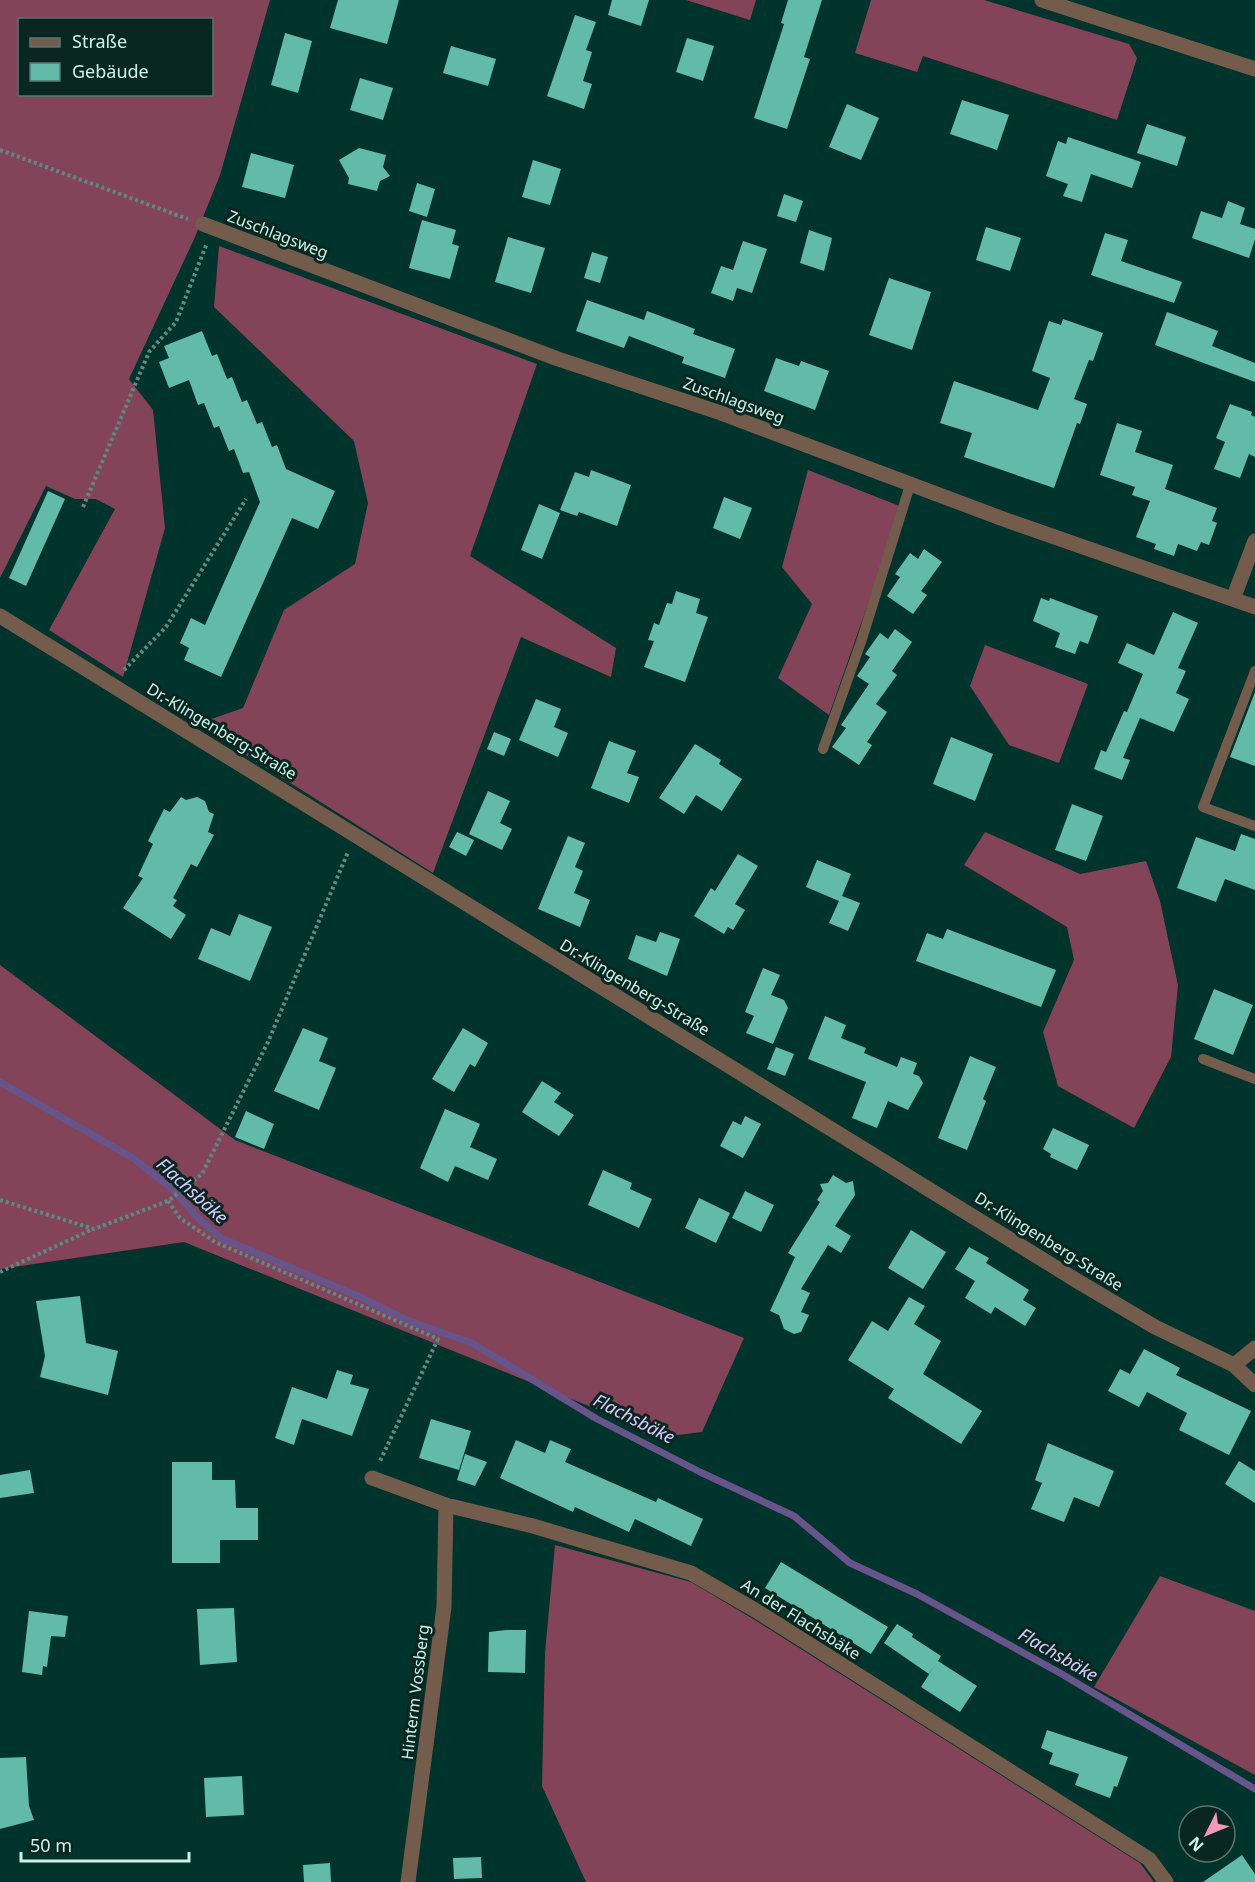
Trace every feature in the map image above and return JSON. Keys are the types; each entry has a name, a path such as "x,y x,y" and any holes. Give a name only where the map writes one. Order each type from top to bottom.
{"street":[{"path":"1042,0 1255,69"},
{"name":"Zuschlagsweg","path":"207,226 558,359 721,413 910,482 1006,520 1255,607"},
{"path":"1233,599 1255,541"},
{"name":"Dr.-Klingenberg-Straße","path":"0,616 1079,1282 1155,1327 1234,1365 1255,1385"},
{"path":"1234,1365 1255,1348"},
{"name":"An der Flachsbäke","path":"372,1478 446,1505 533,1526 691,1573 755,1610 1149,1859 1166,1882"},
{"name":"Hinterm Vossberg","path":"408,1882 444,1607 446,1505"}],"lane":[{"path":"823,749 861,639 910,482"},
{"path":"1255,671 1203,807 1255,826"},
{"path":"1203,1059 1255,1079"}],"path":[{"path":"0,150 207,226 176,322 149,352 83,507"},
{"path":"110,683 166,627 246,499"},
{"path":"0,1272 94,1229 168,1201 202,1174 268,1042 355,835"},
{"path":"0,1200 94,1229"},
{"path":"168,1201 180,1218 215,1242 438,1339 372,1478"}],"shaded area":[{"path":"0,0 270,0 220,175 195,237 129,379 153,410 165,528 123,677 49,630 115,509 96,499 75,499 46,486 0,578"},
{"path":"686,0 756,0 750,20"},
{"path":"871,0 984,0 1129,44 1137,58 1117,120 923,56 917,72 855,53"},
{"path":"219,246 537,364 470,556 616,648 611,677 521,637 433,873 197,724 243,708 284,610 355,564 368,503 354,441 214,307"},
{"path":"808,470 902,507 829,715 778,678 812,604 782,567"},
{"path":"985,645 1088,684 1059,763 1009,745 970,686"},
{"path":"985,832 1080,874 1146,861 1160,901 1178,985 1171,1057 1134,1128 1058,1086 1043,1032 1074,960 1067,927 964,865"},
{"path":"0,965 235,1140 744,1338 702,1432 653,1438 611,1415 184,1242 0,1269"},
{"path":"555,1545 691,1582 1140,1863 1154,1882 586,1882 542,1786 545,1653"},
{"path":"1160,1576 1255,1611 1255,1775 1094,1687"}],"building":[{"path":"338,0 399,0 387,44 330,28"},
{"path":"612,0 649,0 641,26 608,15"},
{"path":"788,0 822,0 804,57 810,59 787,129 754,118 784,24 781,23"},
{"path":"575,15 596,22 586,50 592,52 583,81 592,84 584,109 547,96"},
{"path":"285,33 312,41 298,93 271,85"},
{"path":"687,38 714,46 703,81 676,72"},
{"path":"451,46 496,59 488,86 443,73"},
{"path":"360,78 393,88 383,120 350,110"},
{"path":"962,100 1009,115 997,150 950,134"},
{"path":"847,104 879,118 861,160 829,147"},
{"path":"1147,124 1186,137 1177,166 1137,153"},
{"path":"1068,137 1141,162 1132,188 1091,174 1082,202 1063,196 1068,184 1046,176 1058,141 1066,144"},
{"path":"359,148 386,155 383,167 390,176 380,181 377,191 348,184 349,178 339,160"},
{"path":"251,153 294,165 285,198 242,187"},
{"path":"533,160 561,169 550,205 522,197"},
{"path":"417,183 435,189 427,217 409,211"},
{"path":"784,194 803,201 796,222 777,216"},
{"path":"1228,201 1245,208 1240,224 1255,229 1255,239 1249,258 1192,238 1201,211 1222,218"},
{"path":"422,220 456,230 452,244 459,246 450,279 409,268"},
{"path":"986,227 1021,238 1010,271 976,260"},
{"path":"809,230 832,238 824,271 800,263"},
{"path":"1105,233 1128,240 1121,261 1182,282 1174,303 1091,275"},
{"path":"508,237 545,248 531,293 495,282"},
{"path":"743,241 767,249 752,293 737,288 733,301 711,293 721,266 733,270"},
{"path":"592,252 608,257 600,283 584,278"},
{"path":"889,278 931,292 912,350 869,335"},
{"path":"587,300 644,320 647,311 695,329 693,334 735,349 725,378 682,363 684,357 629,336 624,348 576,331"},
{"path":"1167,312 1218,331 1212,346 1255,363 1255,382 1155,345"},
{"path":"1063,319 1103,333 1093,361 1089,360 1074,399 1087,404 1080,424 1077,423 1054,488 964,457 972,433 940,423 954,381 1038,410 1050,378 1032,371 1049,321 1061,325"},
{"path":"202,331 212,356 217,354 227,379 232,377 242,402 247,400 257,424 262,422 272,447 277,445 286,469 335,491 318,529 292,518 221,677 184,660 189,648 180,643 191,618 205,625 260,502 249,472 243,473 234,449 229,451 219,426 214,428 204,403 198,405 189,380 169,388 159,362 169,358 164,346"},
{"path":"776,358 799,366 801,361 829,371 815,410 764,391"},
{"path":"1230,404 1252,412 1251,415 1255,417 1255,457 1249,454 1240,478 1214,469 1225,442 1216,438"},
{"path":"1117,423 1142,431 1135,452 1173,465 1165,489 1217,508 1212,521 1217,523 1209,545 1201,542 1197,551 1178,544 1174,556 1154,549 1156,544 1136,537 1150,501 1132,495 1135,487 1100,475"},
{"path":"591,470 631,485 617,526 579,512 577,516 560,510 575,472 589,477"},
{"path":"48,491 65,499 26,586 9,578"},
{"path":"724,497 752,508 740,539 713,528"},
{"path":"539,504 560,513 542,559 521,550"},
{"path":"924,549 942,562 921,591 927,595 913,614 887,596 900,577 895,574 910,553 918,559"},
{"path":"676,591 700,599 696,613 708,617 685,682 644,667 654,641 648,640 654,623 659,625 667,603 672,604"},
{"path":"1041,598 1049,601 1050,598 1098,616 1088,644 1080,641 1075,654 1055,647 1060,633 1033,621"},
{"path":"1173,612 1198,623 1178,668 1186,671 1176,693 1189,699 1174,732 1140,718 1123,758 1130,760 1122,780 1094,769 1101,750 1106,752 1124,711 1127,712 1143,674 1118,663 1127,643 1154,655"},
{"path":"895,629 912,642 892,671 897,675 876,704 887,712 867,742 872,745 859,765 832,747 846,728 841,725 869,684 857,676 870,657 865,654 880,633 888,639"},
{"path":"1255,692 1255,766 1230,757"},
{"path":"536,699 561,709 554,727 568,733 558,757 519,740"},
{"path":"494,732 511,739 504,756 487,749"},
{"path":"951,737 993,754 975,801 933,784"},
{"path":"609,741 636,751 627,773 639,777 629,803 591,788"},
{"path":"695,744 721,760 719,764 742,779 722,811 696,795 684,814 659,798"},
{"path":"488,791 510,801 500,823 512,829 502,850 469,834"},
{"path":"181,797 186,800 197,797 205,801 209,812 214,814 208,832 214,835 197,867 191,864 173,898 177,900 173,906 186,915 171,939 123,908 143,878 138,876 153,844 148,841 164,809 170,812"},
{"path":"1072,804 1103,816 1086,861 1055,850"},
{"path":"457,832 474,840 466,856 449,847"},
{"path":"1241,834 1255,839 1255,890 1225,879 1216,902 1177,888 1196,837 1235,851"},
{"path":"568,836 585,843 575,867 583,871 574,893 590,900 580,927 538,909"},
{"path":"738,854 758,866 735,904 745,910 733,930 728,927 724,934 694,916 711,888 715,891"},
{"path":"817,860 851,874 842,896 860,903 848,931 829,923 839,901 806,887"},
{"path":"239,914 272,927 250,981 198,959 211,928 230,936"},
{"path":"947,929 1056,970 1041,1007 916,961 927,933 943,939"},
{"path":"660,932 680,939 667,976 628,959 636,935 656,942"},
{"path":"763,968 780,975 771,995 784,1000 788,1008 773,1044 746,1033 754,1016 745,1012"},
{"path":"1214,989 1253,1005 1233,1055 1194,1039"},
{"path":"825,1016 846,1025 841,1038 866,1048 864,1053 897,1067 901,1057 917,1063 913,1074 919,1076 923,1083 908,1110 888,1101 877,1128 852,1118 866,1082 808,1059"},
{"path":"303,1028 328,1038 319,1061 336,1068 319,1110 274,1091"},
{"path":"463,1028 488,1043 475,1067 470,1064 454,1092 432,1079"},
{"path":"776,1047 794,1054 785,1076 767,1069"},
{"path":"970,1056 996,1067 967,1150 938,1138"},
{"path":"542,1081 561,1093 554,1102 574,1115 559,1136 522,1112"},
{"path":"445,1109 480,1124 470,1147 497,1159 488,1180 455,1166 448,1182 420,1168"},
{"path":"246,1111 274,1124 264,1149 235,1137"},
{"path":"745,1116 761,1124 743,1158 720,1146 733,1121 741,1125"},
{"path":"1053,1128 1089,1145 1077,1170 1050,1157 1051,1154 1043,1149"},
{"path":"603,1170 632,1183 630,1189 652,1199 639,1228 588,1205"},
{"path":"833,1175 846,1183 853,1181 855,1195 835,1226 851,1236 841,1253 828,1245 801,1289 810,1293 801,1312 809,1315 801,1332 794,1334 784,1329 779,1315 770,1311 795,1257 788,1253 820,1202 817,1200 823,1191 820,1184 828,1183"},
{"path":"745,1191 774,1205 761,1232 732,1218"},
{"path":"699,1198 730,1213 716,1243 685,1228"},
{"path":"911,1230 946,1252 923,1289 888,1268"},
{"path":"969,1247 989,1258 986,1263 1029,1290 1023,1300 1036,1308 1025,1326 995,1307 991,1314 965,1298 975,1281 955,1269"},
{"path":"80,1296 86,1343 118,1351 108,1395 40,1377 45,1356 36,1301"},
{"path":"909,1297 925,1306 914,1324 941,1341 923,1374 982,1411 961,1444 888,1398 894,1389 848,1360 872,1321 888,1331"},
{"path":"1144,1349 1180,1368 1176,1375 1251,1411 1229,1455 1179,1430 1187,1413 1147,1392 1139,1407 1108,1391 1120,1369 1130,1374"},
{"path":"337,1370 353,1375 350,1384 369,1389 352,1436 302,1419 294,1445 275,1438 292,1387 327,1399"},
{"path":"431,1419 471,1431 459,1470 419,1458"},
{"path":"516,1440 545,1453 550,1440 571,1449 565,1462 656,1502 658,1498 703,1519 691,1546 635,1519 629,1532 575,1507 573,1512 500,1478"},
{"path":"1048,1443 1114,1471 1099,1507 1074,1497 1064,1522 1031,1509 1042,1483 1035,1480"},
{"path":"465,1454 487,1462 475,1486 457,1480"},
{"path":"1239,1461 1255,1471 1255,1503 1225,1484"},
{"path":"172,1462 212,1462 212,1480 235,1480 236,1508 258,1508 258,1540 220,1540 220,1563 172,1563"},
{"path":"30,1470 34,1493 0,1498 0,1475"},
{"path":"781,1562 888,1627 871,1654 765,1588"},
{"path":"234,1608 237,1662 200,1665 197,1609"},
{"path":"29,1611 68,1616 65,1637 51,1636 47,1667 43,1666 42,1675 22,1672"},
{"path":"897,1624 941,1656 938,1661 977,1686 960,1712 921,1687 935,1665 929,1674 884,1643"},
{"path":"526,1630 525,1673 488,1672 489,1632"},
{"path":"1047,1730 1128,1757 1117,1787 1114,1786 1110,1798 1075,1785 1079,1774 1049,1764 1053,1753 1041,1748"},
{"path":"26,1757 29,1806 34,1820 0,1829 0,1758"},
{"path":"242,1776 244,1815 206,1817 204,1778"},
{"path":"1242,1855 1255,1874 1255,1882 1203,1882 1229,1864 1237,1864 1237,1858"},
{"path":"481,1857 482,1878 454,1879 453,1858"},
{"path":"330,1863 331,1882 304,1882 303,1865"}],"waterway":[{"name":"Flachsbäke","path":"0,1082 133,1158 172,1189 198,1218 221,1238 360,1297 409,1321 472,1343 597,1419 700,1472 794,1516 850,1563 917,1594 1060,1673 1255,1789"}]}
